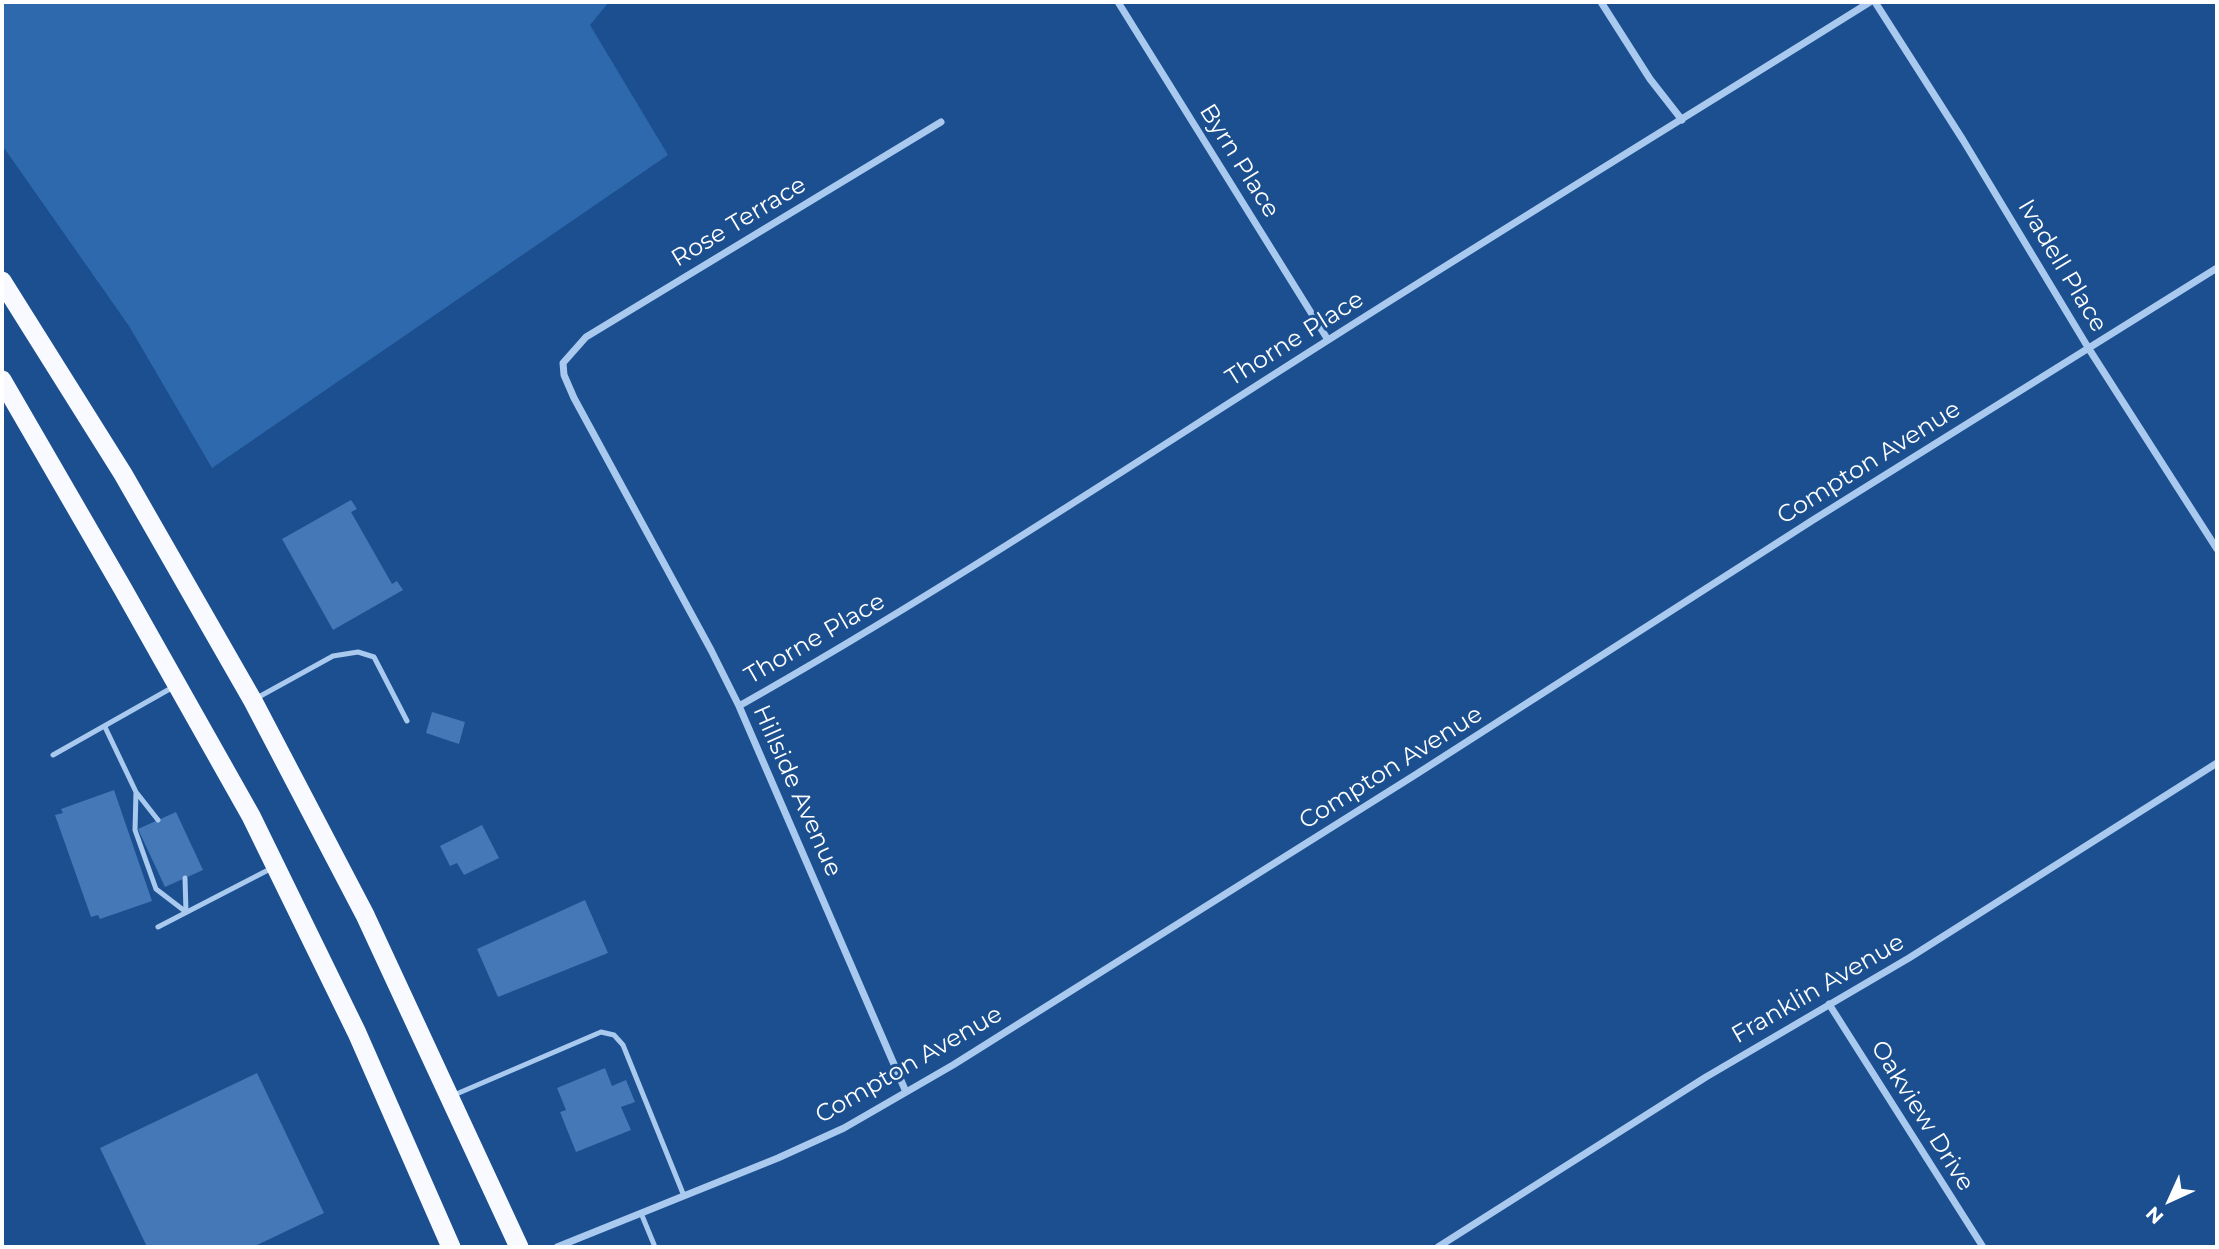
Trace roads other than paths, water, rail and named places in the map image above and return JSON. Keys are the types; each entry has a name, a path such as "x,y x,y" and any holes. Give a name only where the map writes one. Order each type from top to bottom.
{"highway":[{"path":"2,281 123,474 253,701 365,915 519,1247"},
{"path":"2,380 251,816 357,1033 451,1247"}],"street":[{"name":"Byrn Place","path":"1118,2 1328,340"},
{"path":"1601,2 1650,79 1682,120"},
{"name":"Thorne Place","path":"739,706 946,584 1328,340 1872,2"},
{"name":"Ivadell Place","path":"1872,2 1963,140 2089,349 2217,549"},
{"name":"Rose Terrace","path":"563,363 586,337 941,122"},
{"name":"Compton Avenue","path":"557,1247 778,1158 845,1128 953,1065 1321,835 1813,520 2217,268"},
{"name":"Hillside Avenue","path":"563,363 564,375 574,398 739,706 906,1092"},
{"name":"Franklin Avenue","path":"1438,1247 1706,1077 1909,958 2217,763"},
{"name":"Oakview Drive","path":"1829,1004 1983,1247"}],"lane":[{"path":"253,701 332,656 358,652 374,657 407,721"},
{"path":"53,755 177,685"},
{"path":"105,727 136,792 158,820"},
{"path":"136,792 135,830 156,889 186,912"},
{"path":"158,927 276,866"},
{"path":"185,878 186,912"},
{"path":"451,1096 601,1032 614,1035 623,1045 684,1196"},
{"path":"641,1213 655,1247"}]}
